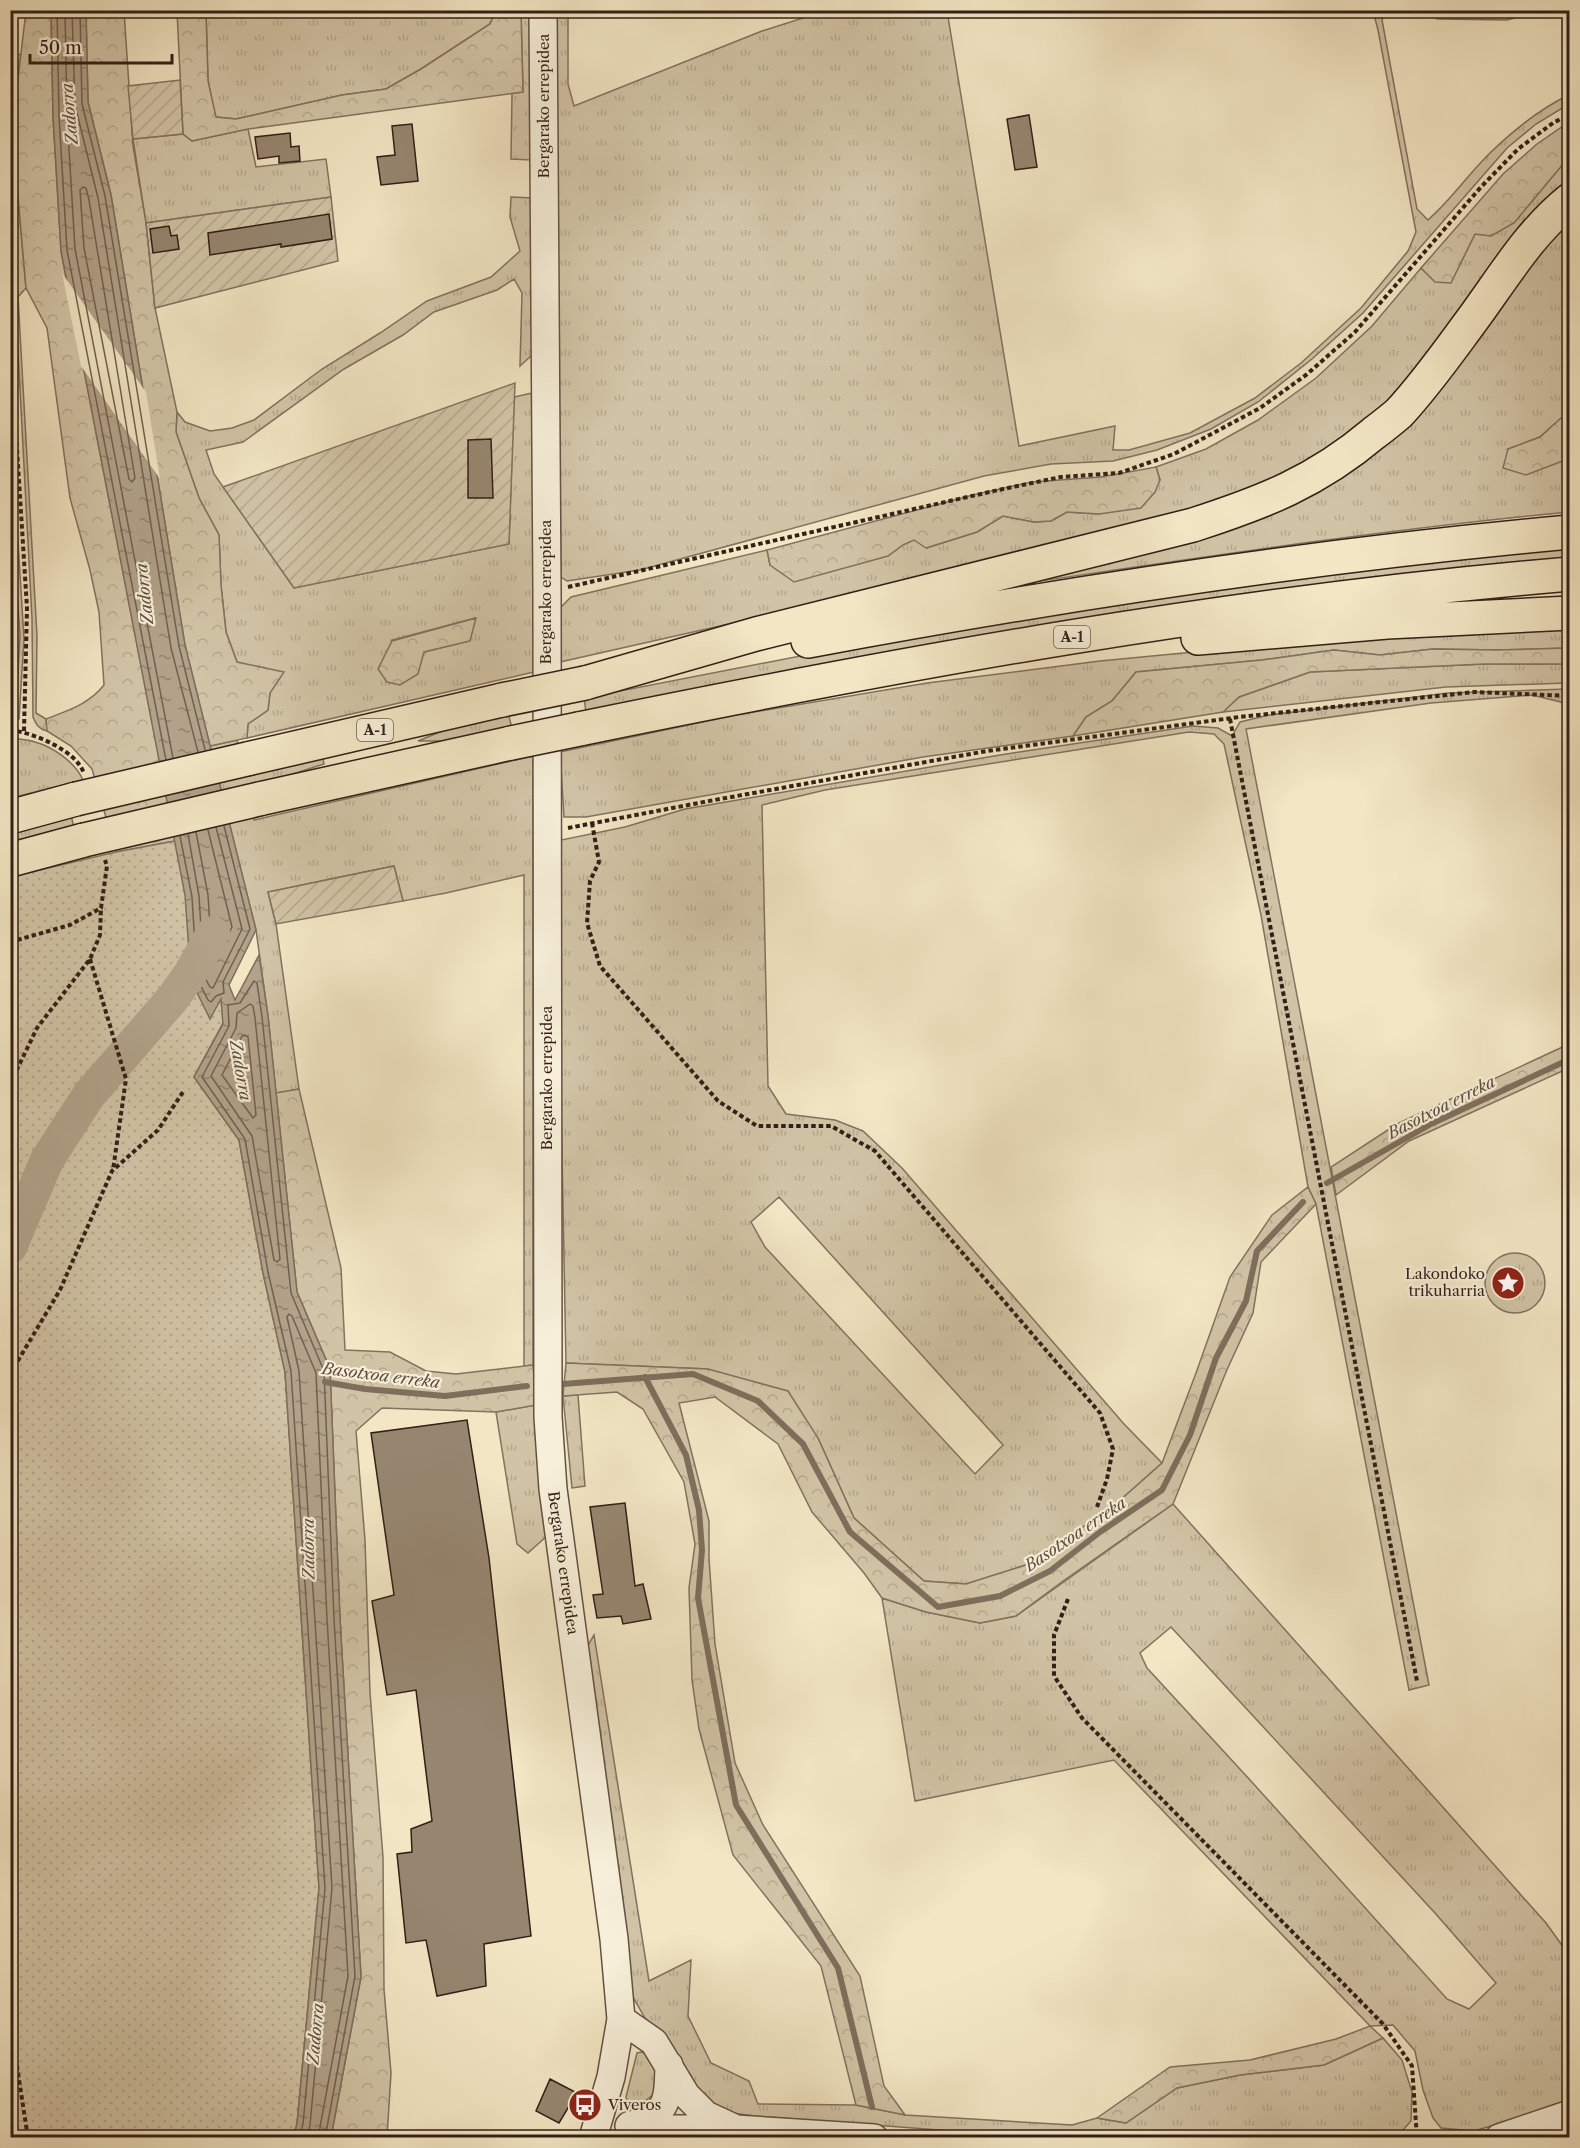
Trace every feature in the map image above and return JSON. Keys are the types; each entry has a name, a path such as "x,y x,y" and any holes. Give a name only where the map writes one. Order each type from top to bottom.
{"highway":[{"path":"585,682 756,634 1193,525 1255,504 1310,479 1353,452 1398,414 1437,368 1524,247 1550,216 1569,200"},
{"name":"A-1","path":"10,817 76,799 585,682 955,614 1160,581 1348,555 1569,532"},
{"name":"A-1","path":"10,860 84,840 259,799 511,743 936,659 1167,621 1351,596 1569,573"},
{"path":"936,659 1387,622 1569,613"}],"street":[{"name":"Bergarako errepidea","path":"543,10 547,592 548,1418 553,1489 614,1939 621,2019 611,2077 594,2135"},
{"path":"621,2019 654,2043 686,2095 706,2115 736,2129"},
{"path":"594,2135 654,2117 663,2106 669,2093 669,2065"},
{"path":"1499,2138 1569,2114"},
{"path":"630,2125 647,2129 736,2129 874,2138"}],"path":[{"path":"547,592 1003,489 1061,477 1119,473 1174,454 1260,408 1306,375 1355,332 1518,149 1569,114"},
{"path":"10,337 27,608 24,731"},
{"path":"546,832 987,752 1230,719 1475,692 1569,696"},
{"path":"1230,719 1417,1681"},
{"path":"10,730 24,731 57,746 82,767"},
{"path":"592,823 599,862 590,881 587,923 600,966 717,1101 757,1126 831,1126 875,1151 1100,1413 1113,1449 1107,1479 1097,1506"},
{"path":"10,1084 38,1028 90,959 100,935 107,866"},
{"path":"10,942 70,925 101,908"},
{"path":"10,1374 60,1290 112,1171 126,1079 90,959"},
{"path":"112,1171 158,1130 183,1092"},
{"path":"1068,1599 1054,1635 1054,1676 1082,1718 1383,2024 1412,2066 1417,2138"},
{"path":"10,2021 28,2138"}],"green space":[{"path":"26,11 51,11 53,116 61,251 175,841 116,852 92,769 71,746 47,731 46,719 85,702 104,685 99,612 70,498 47,328 26,288 12,129"},
{"path":"86,11 124,11 133,146 146,223 155,308 177,412 176,432 199,498 219,535 226,632 237,662 284,672 270,693 268,710 248,724 247,738 210,746 185,645 111,195 88,102"},
{"path":"177,11 206,11 208,81 216,117 236,119 342,95 386,89 490,24 496,11 521,11 523,92 248,129 192,141 183,134"},
{"path":"206,11 496,11 490,24 386,89 342,95 236,119 215,117 208,81"},
{"path":"521,11 532,11 531,160 511,159 512,93 523,92"},
{"path":"555,11 568,11 568,84 574,106 762,31 825,11 947,11 1019,446 1115,426 1113,450 1129,450 1190,433 1255,398 1301,363 1361,308 1408,251 1416,232 1373,11 1395,11 1386,12 1382,20 1417,209 1428,220 1483,160 1518,128 1548,106 1569,95 1569,104 1536,124 1507,148 1363,313 1312,359 1258,402 1211,429 1157,450 1113,461 1051,464 984,476 640,570 567,581 561,577"},
{"path":"1414,11 1541,11 1507,20 1438,19"},
{"path":"10,20 13,56 21,54 12,129 26,288 18,297 37,636 36,713 46,719 47,731 38,726 33,717 32,619 11,217"},
{"path":"180,80 183,134 133,139 128,86"},
{"path":"1569,122 1569,162 1564,163 1514,223 1491,236 1475,234 1451,283 1435,282 1421,268 1503,174 1537,144"},
{"path":"248,129 256,167 326,159 331,197 146,223 133,139 183,134 192,141"},
{"path":"1569,162 1569,182 1559,188 1398,392 1314,463 1209,506 800,608 560,662 561,607 571,597 767,550 770,565 888,556 903,544 915,539 927,548 977,532 1003,516 1034,522 1051,521 1067,512 1099,514 1160,480 1156,467 1206,449 1258,420 1316,378 1372,326 1421,268 1435,281 1451,282 1475,234 1547,182 1564,163"},
{"path":"331,197 338,261 155,308 146,223"},
{"path":"511,197 532,198 532,355 520,366 522,293 514,279 497,290 434,312 403,335 344,369 243,442 206,450 214,474 294,588 509,544 514,397 532,393 534,672 247,738 248,724 268,710 270,693 237,662 226,632 219,535 199,498 176,432 177,412 185,422 210,431 232,428 254,420 322,369 427,301 491,277 520,251 510,217","holes":["475,618 469,641 424,652 392,640"]},
{"path":"1569,209 1569,413 1540,437 1508,449 1560,461 1569,460 1569,512 1342,538 965,592 1324,483"},
{"path":"515,383 509,544 294,588 223,487"},
{"path":"10,412 24,639 19,719 11,724 11,711 16,706 20,635 11,510"},
{"path":"1569,413 1569,460 1526,475 1503,468 1508,449 1540,437"},
{"path":"1156,467 1160,480 1155,492 1141,508 1099,514 1067,512 1051,521 1034,522 1003,516 977,532 926,548 914,540 888,556 794,582 770,565 767,550 973,495 1032,482 1101,477"},
{"path":"1569,544 1569,560 586,712 584,698 955,626 1187,589"},
{"path":"476,618 470,641 424,652 418,674 400,685 387,682 378,669 392,641"},
{"path":"1569,627 1569,648 1433,649 1380,655 1334,650 1262,660 1136,672 1112,701 1086,717 1073,736 923,757 586,817 564,817 560,752 736,715 927,683 1100,661 1328,639"},
{"path":"1569,648 1569,664 1484,664 1310,672 1239,697 1223,712 1073,736 1086,717 1112,701 1136,672 1262,660 1334,650 1380,655 1433,649"},
{"path":"1484,664 1569,664 1569,704 1532,695 1431,703 1246,729 1429,1685 1409,1690 1316,1204 1308,1187 1261,915 1224,744 1214,734 1189,732 825,790 762,805 768,1086 786,1114 835,1120 863,1131 902,1168 1124,1424 1162,1463 1117,1503 1032,1563 966,1584 924,1581 854,1518 818,1438 708,1369 566,1363 559,997 561,840 625,827 685,809 1000,755 1193,726 1218,728 1232,736 1240,722 1269,715 1448,693 1567,689 1567,683 1446,687 1223,712 1239,697 1310,672","holes":["779,1197 1003,1445 975,1474 765,1247 751,1222"]},
{"path":"508,713 512,728 451,741 418,741 447,729"},
{"path":"11,738 32,741 56,751 75,767 83,780 11,798"},
{"path":"237,740 244,773 284,763 323,759 324,764 248,787 254,820 533,756 533,1365 524,1366 524,875 403,901 394,866 268,892 276,924 299,1089 276,1093 256,930 210,746"},
{"path":"71,815 74,828 11,844 11,831"},
{"path":"175,841 186,897 191,980 210,1018 221,997 223,1023 194,1077 239,1140 263,1273 285,1372 319,1888 297,2124 293,2137 11,2137 10,877 116,852"},
{"path":"394,866 403,901 276,924 268,892"},
{"path":"1569,1044 1569,1068 1409,1141 1336,1195 1331,1167 1397,1124"},
{"path":"299,1089 341,1268 345,1350 390,1352 426,1371 456,1374 533,1365 536,1405 496,1412 382,1408 356,1431 365,1540 370,1693 383,1857 384,1989 391,2073 387,2137 331,2137 361,1977 340,1619 330,1369 297,1292 276,1093"},
{"path":"1308,1187 1316,1204 1261,1262 1253,1313 1226,1372 1173,1504 1016,1616 980,1623 926,1612 882,1598 864,1573 812,1512 778,1444 715,1397 679,1403 709,1521 709,1559 715,1644 735,1763 763,1825 860,1976 884,2086 905,2115 856,2105 821,1966 733,1855 699,1729 692,1680 689,1588 695,1544 684,1482 643,1409 617,1392 563,1396 566,1363 708,1369 788,1391 818,1438 854,1518 924,1581 966,1584 1032,1563 1117,1503 1162,1463 1230,1277 1272,1215"},
{"path":"1515,1253 1536,1262 1545,1283 1536,1304 1515,1313 1494,1304 1485,1283 1494,1262"},
{"path":"578,1395 585,1486 572,1488 563,1396"},
{"path":"536,1405 548,1535 528,1553 517,1544 496,1412"},
{"path":"1173,1504 1546,1923 1569,1955 1569,2026 1565,2029 1569,2041 1569,2101 1474,2131 1441,2128 1433,2118 1423,2090 1415,2051 1393,2025 1370,2026 1114,1760 915,1801 882,1598 926,1612 980,1623 1016,1616","holes":["1171,1627 1435,1913 1496,1983 1469,2009 1447,1999 1147,1668 1140,1653"]},
{"path":"594,1635 649,1981 691,1960 688,2016 711,2063 749,2081 758,2104 856,2105 905,2115 1072,2125 1097,2118 1126,2123 1177,2088 1240,2075 1324,2065 1383,2038 1402,2060 1412,2092 1411,2121 1396,2138 1046,2138 755,2116 716,2111 689,2090 667,2044 645,2018 633,1997 586,1649"},
{"path":"1370,2026 1383,2038 1324,2065 1240,2075 1177,2088 1126,2123 1097,2118 1170,2067 1250,2060 1336,2039"},
{"path":"642,2052 648,2055 655,2064 654,2094 635,2105 628,2103 626,2097 637,2053"}],"water":[{"name":"Zadorra","path":"51,11 86,11 88,102 111,195 185,645 256,930 229,985 235,1000 259,955 268,1016 297,1292 330,1369 340,1619 361,1977 331,2137 293,2137 297,2124 319,1888 285,1372 263,1273 239,1140 194,1077 223,1024 221,999 210,1019 191,980 185,895 61,251 53,116"}],"pier":[{"path":"62,273 146,392 160,479 81,366"}],"building":[{"path":"1029,115 1037,167 1015,170 1007,119"},
{"path":"412,124 418,181 381,185 377,157 395,155 392,126"},
{"path":"290,133 291,147 299,146 300,161 279,163 279,156 258,159 255,137"},
{"path":"329,214 332,239 210,255 208,233"},
{"path":"169,226 171,236 177,235 179,249 153,253 150,229"},
{"path":"491,439 493,498 468,498 468,440"},
{"path":"467,1420 489,1558 531,1936 484,1944 486,1986 437,1996 426,1940 406,1943 397,1854 412,1852 411,1829 432,1821 416,1690 387,1695 372,1601 394,1595 371,1433"},
{"path":"625,1503 635,1586 643,1584 651,1619 623,1624 621,1616 597,1618 593,1595 603,1594 590,1507"},
{"path":"550,2079 577,2093 559,2123 536,2111"}],"waterway":[{"path":"10,1247 47,1160 89,1095 173,998 190,974 213,933"},
{"name":"Basotxoa erreka","path":"1327,1183 1431,1124 1570,1059"},
{"name":"Basotxoa erreka","path":"563,1384 693,1374 758,1401 803,1444 850,1532 938,1607 1000,1596 1050,1571 1100,1532 1162,1490 1190,1435 1216,1358 1246,1301 1257,1251 1303,1202"},
{"path":"645,1377 686,1455 699,1510 702,1550 698,1598 736,1805 838,1968 872,2107"},
{"name":"Basotxoa erreka","path":"325,1382 365,1389 445,1396 527,1386"}],"place":[{"name":"Lakondoko trikuharria","path":"1508,1283"},
{"name":"Viveros","path":"585,2105"}]}
